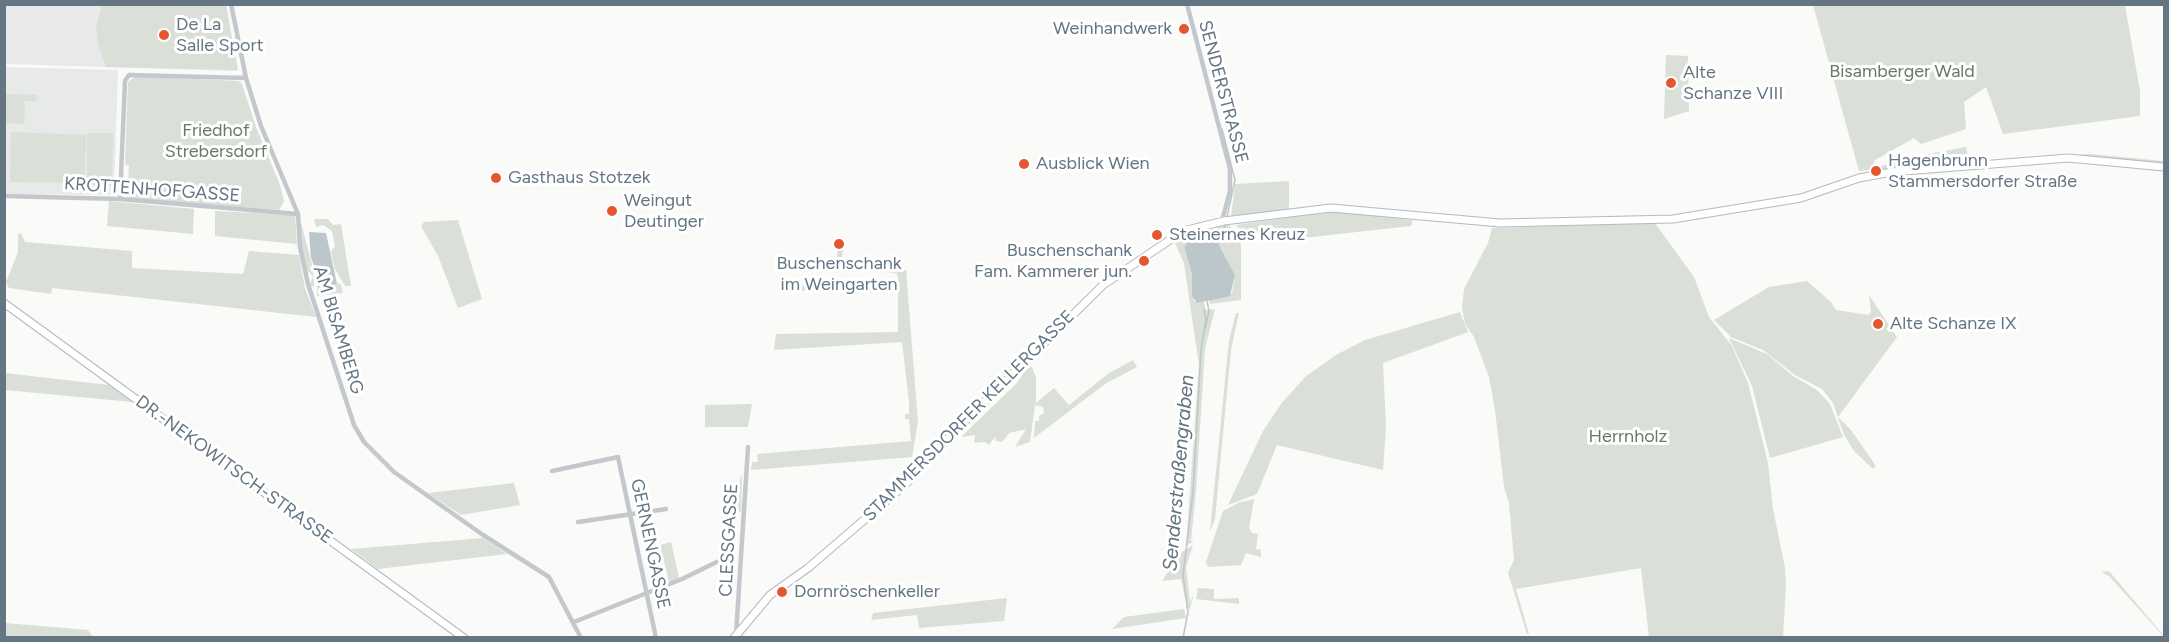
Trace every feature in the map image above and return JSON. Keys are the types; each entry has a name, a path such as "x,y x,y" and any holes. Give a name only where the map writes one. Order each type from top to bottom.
{"street":[{"name":"AM BISAMBERG","path":"231,4 246,78 261,126 298,214 300,247 308,284 354,425 363,442 394,472 419,491 549,577 574,622"},
{"name":"SENDERSTRASSE","path":"1186,4 1230,169 1226,221"},
{"path":"120,200 125,81 129,75 246,78"},
{"name":"STAMMERSDORFER KELLERGASSE","path":"735,636 770,595 808,568 906,484 961,425 1103,285 1182,231 1226,221 1331,208 1500,223 1673,219 1801,198 1851,181 1892,172 2055,158 2098,159 2164,167"},
{"name":"KROTTENHOFGASSE","path":"4,196 120,200 298,214"},
{"name":"DR.-NEKOWITSCH-STRASSE","path":"4,303 455,634 464,638"},
{"name":"CLESSGASSE","path":"735,636 748,447"},
{"name":"GERNENGASSE","path":"552,471 618,457 656,638"},
{"path":"578,522 666,508"},
{"path":"580,638 574,622 729,556"}],"shaded area":[{"path":"226,4 237,71 5,64 5,5"},
{"path":"5,67 118,70 114,190 111,189 110,195 5,194"},
{"path":"309,232 326,233 337,284 323,288 311,258"},
{"path":"1211,236 1218,243 1235,275 1230,296 1197,303 1192,296 1192,274 1184,247 1188,242"}],"green space":[{"name":"De La Salle Sport","path":"102,5 226,5 238,70 106,67 98,43 96,27"},
{"name":"Bisamberger Wald","path":"1813,5 2125,5 2140,91 2140,116 2003,134 1986,87 1964,102 1966,129 1921,144 1914,138 1875,160 1870,170 1859,171"},
{"path":"1666,55 1688,56 1689,111 1664,119"},
{"name":"Friedhof Strebersdorf","path":"136,76 238,81 242,84 256,127 280,185 284,201 279,210 127,199 129,166 125,165 128,82"},
{"path":"5,94 37,95 36,101 20,101 25,102 24,124 5,123"},
{"path":"11,132 86,135 85,183 10,182"},
{"path":"87,133 113,133 112,185 87,184"},
{"path":"1966,147 1969,163 2090,154 2164,161 2164,165 2076,156 1878,172 1875,169 1894,161 1918,164 1927,161 1924,155"},
{"path":"1289,181 1289,210 1231,217 1235,184"},
{"path":"109,201 194,209 193,234 107,226"},
{"path":"215,211 295,215 297,244 215,236"},
{"path":"1335,211 1413,220 1411,226 1303,238 1243,232 1236,225"},
{"path":"314,219 328,219 333,225 341,224 351,286 345,286 335,269 331,252 335,246 332,231 323,225 316,227"},
{"path":"458,220 482,299 458,308 438,256 421,226 424,222"},
{"path":"301,223 313,268 314,287 310,285 313,276 307,270 301,243"},
{"name":"Herrnholz","path":"1655,223 1694,277 1709,317 1732,346 1748,383 1768,463 1773,509 1785,568 1783,637 1649,637 1641,568 1516,589 1529,634 1527,634 1508,573 1514,560 1509,503 1504,487 1495,410 1489,377 1474,337 1465,324 1462,307 1464,289 1488,243 1492,228"},
{"path":"1228,224 1241,237 1241,300 1210,304 1209,300 1232,293 1235,275 1221,248 1204,236 1188,242 1184,247 1192,274 1194,301 1204,302 1206,310 1215,309 1205,348 1191,541 1194,541 1186,546 1199,365 1184,263 1174,241 1193,232"},
{"path":"21,233 25,242 132,251 132,268 243,274 249,251 299,255 305,288 316,317 52,288 51,294 9,288 6,282 18,252 18,234"},
{"path":"838,249 843,250 841,265 906,270 918,422 912,457 751,470 752,462 758,462 757,454 911,441 909,419 905,419 905,414 909,414 909,402 902,342 774,350 776,334 898,332 898,293 781,290 781,285 900,288 897,273 835,268"},
{"path":"317,274 322,288 340,283 343,293 317,296"},
{"path":"1807,281 1831,302 1836,310 1868,315 1871,312 1869,295 1897,337 1838,417 1851,430 1876,466 1873,469 1854,451 1844,435 1833,403 1822,389 1795,375 1763,350 1731,337 1714,320 1769,287"},
{"path":"1460,312 1468,332 1383,363 1386,427 1383,470 1277,445 1257,494 1228,505 1263,431 1281,404 1305,377 1336,355 1365,340"},
{"path":"1236,313 1239,313 1231,350 1215,519 1210,531 1229,340"},
{"path":"1729,338 1767,354 1793,376 1817,390 1830,404 1843,437 1770,458 1752,386"},
{"path":"1133,360 1137,367 1105,384 1034,438 1035,421 1039,421 1039,416 1044,413 1043,407 1035,405 1030,442 1015,447 1026,429 1009,433 1002,442 996,441 995,437 989,445 985,442 974,443 975,435 961,437 1016,384 1024,373 1021,371 1022,367 1029,361 1036,377 1036,403 1054,388 1069,405 1109,373"},
{"path":"5,373 109,385 132,402 5,390"},
{"path":"752,404 748,427 705,427 705,405"},
{"path":"742,473 741,512 729,512 740,480"},
{"path":"514,483 520,505 461,515 428,493"},
{"path":"1254,499 1249,529 1252,533 1258,534 1256,549 1261,550 1261,557 1246,553 1241,565 1208,567 1206,562 1223,511 1238,503"},
{"path":"483,538 507,554 378,569 351,549"},
{"path":"671,542 679,578 669,582 660,545"},
{"path":"1193,545 1186,567 1190,603 1194,592 1190,609 1187,608 1181,579 1162,581 1182,552"},
{"path":"2109,571 2164,637 2109,576 2101,572"},
{"path":"1198,588 1214,589 1214,599 1239,598 1239,604 1196,599"},
{"path":"1007,598 1004,621 919,628 917,615 871,620 873,613"},
{"path":"1184,609 1186,618 1112,629 1124,617"},
{"path":"5,623 88,630 93,637 5,637"}],"waterway":[{"name":"Senderstraßengraben","path":"1222,129 1235,180 1227,217"},
{"path":"1196,224 1217,219"},
{"name":"Senderstraßengraben","path":"1196,240 1200,234 1223,229 1226,225"},
{"name":"Senderstraßengraben","path":"1205,329 1209,311 1207,301"},
{"name":"Senderstraßengraben","path":"1183,638 1188,612 1183,575 1193,492 1201,350 1206,319 1204,310"}],"place":[{"name":"Weinhandwerk","path":"1184,29"},
{"name":"De La Salle Sport","path":"164,35"},
{"name":"Alte Schanze VIII","path":"1671,83"},
{"name":"Ausblick Wien","path":"1024,164"},
{"name":"Hagenbrunn Stammersdorfer Straße","path":"1876,171"},
{"name":"Gasthaus Stotzek","path":"496,178"},
{"name":"Weingut Deutinger","path":"612,211"},
{"name":"Steinernes Kreuz","path":"1157,235"},
{"name":"Buschenschank im Weingarten","path":"839,244"},
{"name":"Buschenschank Fam. Kammerer jun.","path":"1144,261"},
{"name":"Alte Schanze IX","path":"1878,324"},
{"name":"Dornröschenkeller","path":"782,592"}]}
